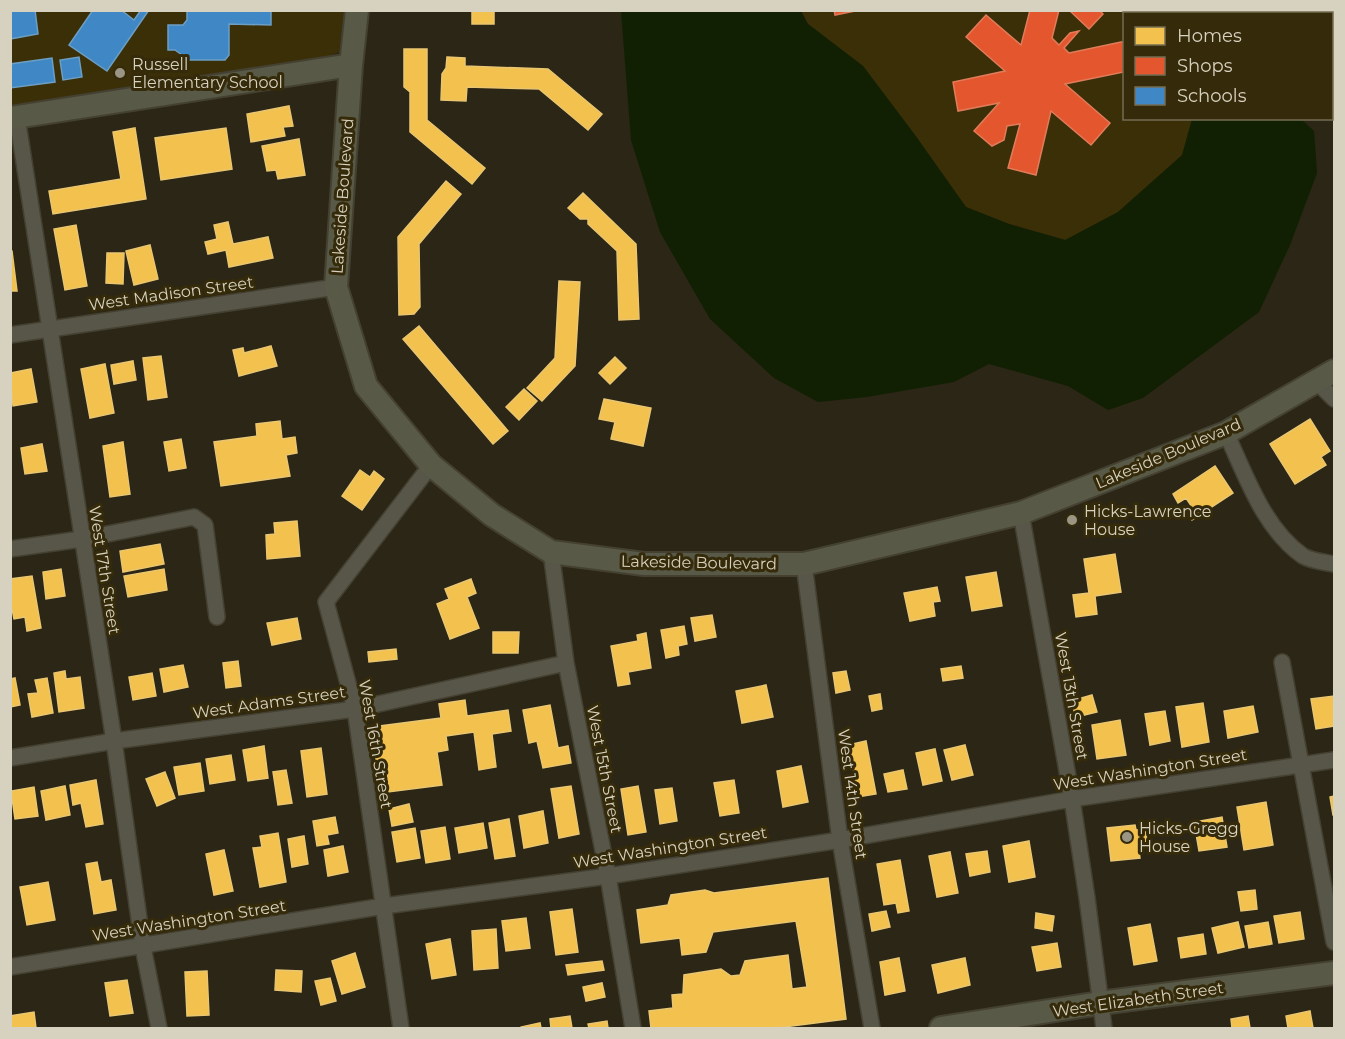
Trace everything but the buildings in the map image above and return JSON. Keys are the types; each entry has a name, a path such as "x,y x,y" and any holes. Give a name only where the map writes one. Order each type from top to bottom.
{"street":[{"name":"Lakeside Boulevard","path":"357,10 351,65 336,287 366,386 431,465 492,515 551,552 645,564 804,564 1021,513 1226,433 1325,376"},
{"path":"14,117 351,65"},
{"name":"West 17th Street","path":"14,117 51,328 143,947 159,1029"},
{"name":"West Madison Street","path":"10,335 336,287"},
{"path":"1325,376 1335,399"},
{"path":"1226,433 1252,489 1275,530 1305,558 1335,564"},
{"name":"West 16th Street","path":"401,1029 355,709 326,602 431,465"},
{"name":"West 13th Street","path":"1021,513 1072,799 1104,1029"},
{"path":"10,549 82,539 194,517 205,525 217,616"},
{"name":"West 15th Street","path":"551,552 566,663 608,876 633,1029"},
{"name":"West 14th Street","path":"804,564 840,840 872,1029"},
{"path":"1282,662 1335,942"},
{"name":"West Adams Street","path":"10,758 114,741 355,709 566,663"},
{"name":"West Washington Street","path":"10,967 384,906 608,876 840,840 1072,799 1335,760"},
{"name":"West Elizabeth Street","path":"941,1029 1100,1003 1335,973"}],"shaded area":[{"name":"Russell Elementary School","path":"11,11 344,11 339,52 324,58 11,111"},
{"path":"621,11 801,11 808,24 863,66 966,207 1009,224 1065,240 1118,212 1182,155 1192,120 1302,120 1314,131 1317,173 1290,245 1259,312 1143,398 1108,410 1068,386 989,364 954,382 867,397 818,402 774,378 710,319 660,232 631,140"},
{"path":"801,11 1234,11 1123,12 1123,120 1192,120 1183,155 1118,212 1066,240 1009,224 966,207 863,66 808,24"}],"place":[{"name":"Russell Elementary School","path":"120,73"},
{"name":"Hicks-Lawrence House","path":"1072,520"},
{"name":"Hicks-Gregg House","path":"1127,837"}]}
